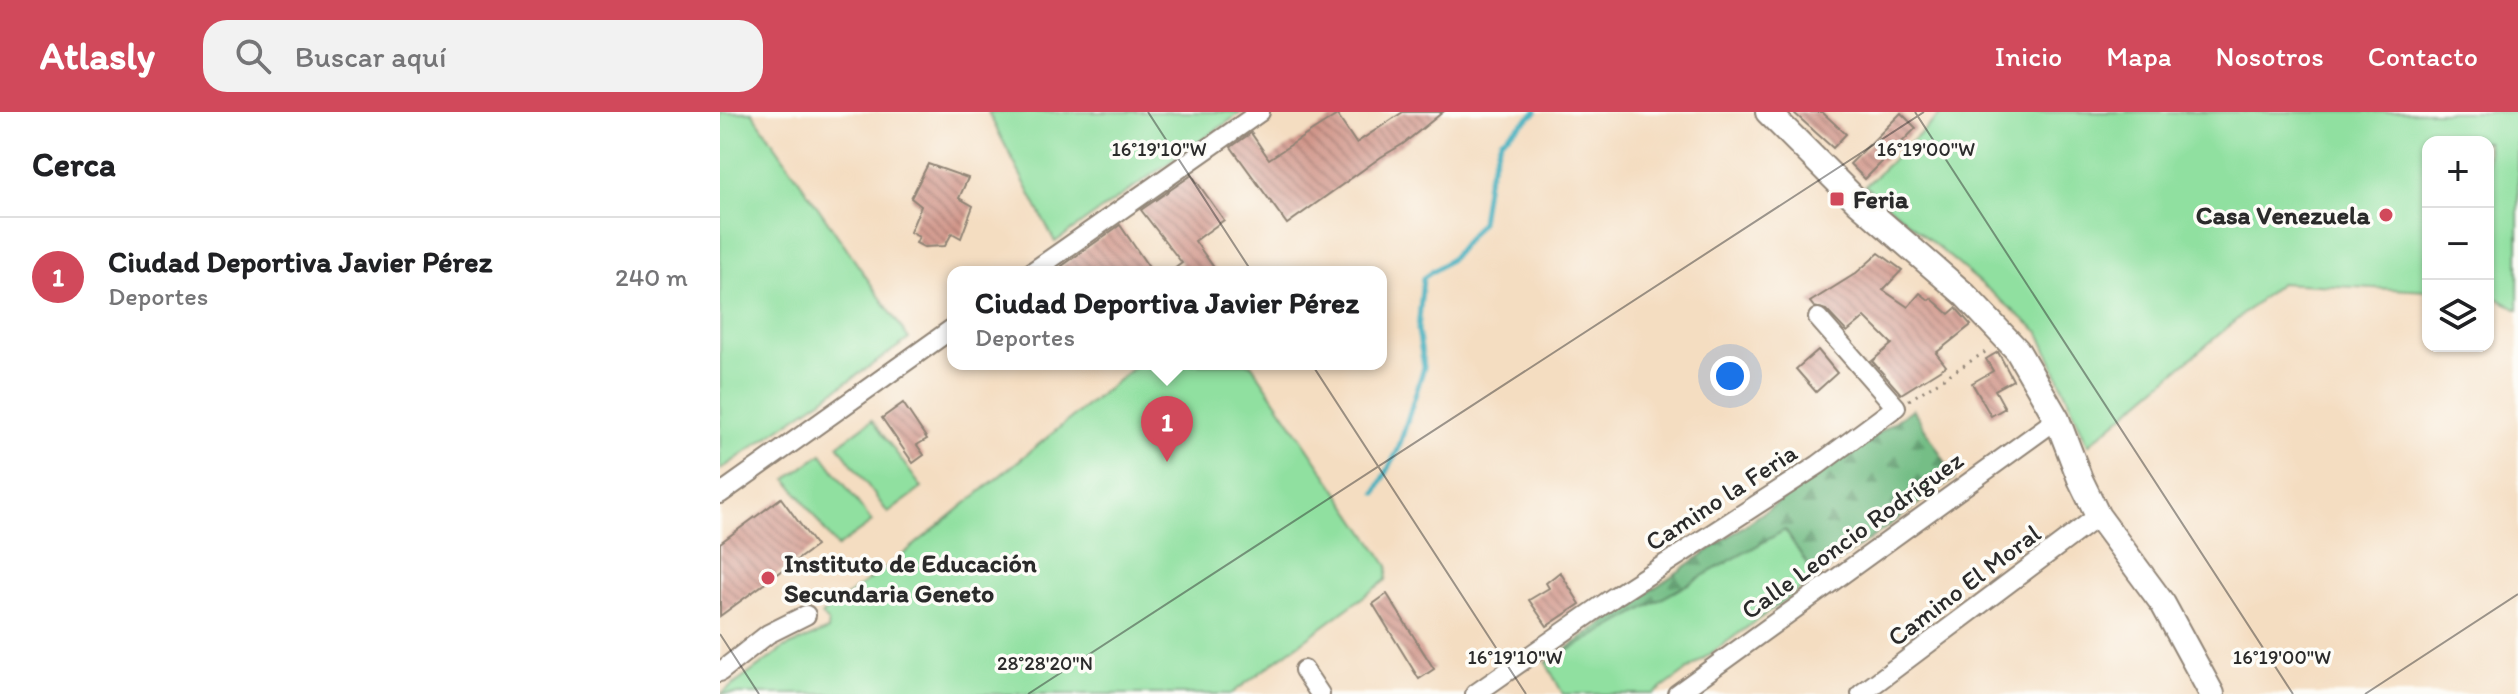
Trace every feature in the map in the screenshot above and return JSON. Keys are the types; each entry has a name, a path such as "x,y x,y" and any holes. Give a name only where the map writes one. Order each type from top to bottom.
{"main road":[{"path":"1768,112 1859,203 1964,294 2007,338 2057,419 2098,516 2163,604 2212,694"}],"street":[{"path":"1041,266 1260,112"},
{"path":"1818,318 1896,407"},
{"path":"720,494 947,332"},
{"name":"Camino la Feria","path":"1475,694 1614,597 1818,465 1896,407"},
{"name":"Calle Leoncio Rodríguez","path":"1677,694 2057,419"},
{"name":"Camino El Moral","path":"1861,694 2098,516"},
{"path":"720,672 768,634 806,615"},
{"path":"1304,670 1320,694"}],"path":[{"path":"1896,407 2007,338"}],"green space":[{"path":"720,112 752,112 909,339 720,470"},
{"path":"988,112 1242,112 1055,242"},
{"path":"1943,112 2518,112 2518,310 2494,296 2494,136 2422,136 2422,291 2280,283 2088,445 2039,332 1865,186"},
{"path":"1131,370 1255,370 1388,566 1386,580 1231,694 721,694 784,648 828,630 828,622 822,614 896,560"},
{"path":"1913,409 1955,478 1816,578 1785,530 1546,663"},
{"path":"872,420 922,488 888,513 838,445"},
{"path":"822,454 872,522 837,547 787,479"},
{"path":"1785,530 1816,578 1654,694 1563,694 1546,663"}],"building":[{"path":"1403,112 1443,112 1403,144 1287,224 1231,147 1251,133 1269,159 1337,115 1356,143"},
{"path":"1793,112 1822,112 1846,134 1833,148"},
{"path":"1901,113 1916,128 1865,179 1850,164"},
{"path":"928,164 968,178 959,198 973,206 961,238 952,233 945,246 924,247 916,243 919,237 910,232 921,206 911,198"},
{"path":"1192,175 1224,220 1195,241 1213,266 1178,266 1182,263 1141,210"},
{"path":"1120,225 1148,266 1062,266"},
{"path":"1879,253 1902,270 1883,290 1908,307 1920,293 1929,300 1931,298 1949,314 1956,308 1971,325 1936,353 1946,366 1901,394 1872,361 1892,344 1865,317 1847,332 1826,310 1814,307 1810,302 1855,274"},
{"path":"1818,350 1837,373 1816,392 1796,369"},
{"path":"1998,352 2013,380 1995,390 2005,408 1991,416 1972,383 1993,371 1986,359"},
{"path":"903,403 927,439 917,445 924,455 913,463 882,418"},
{"path":"781,498 816,546 720,616 720,543"},
{"path":"1560,572 1580,604 1547,626 1529,600 1549,588 1546,583"},
{"path":"1387,594 1434,669 1419,679 1373,604"}],"waterway":[{"path":"1376,493 1398,450 1424,367 1418,330 1423,278 1451,259 1481,222 1487,181 1501,140 1536,112"}],"place":[{"name":"Feria","path":"1837,199"},
{"name":"Casa Venezuela","path":"2386,215"},
{"name":"Ciudad Deportiva Javier Pérez","path":"1167,462"},
{"name":"Instituto de Educación Secundaria Geneto","path":"768,578"}]}
